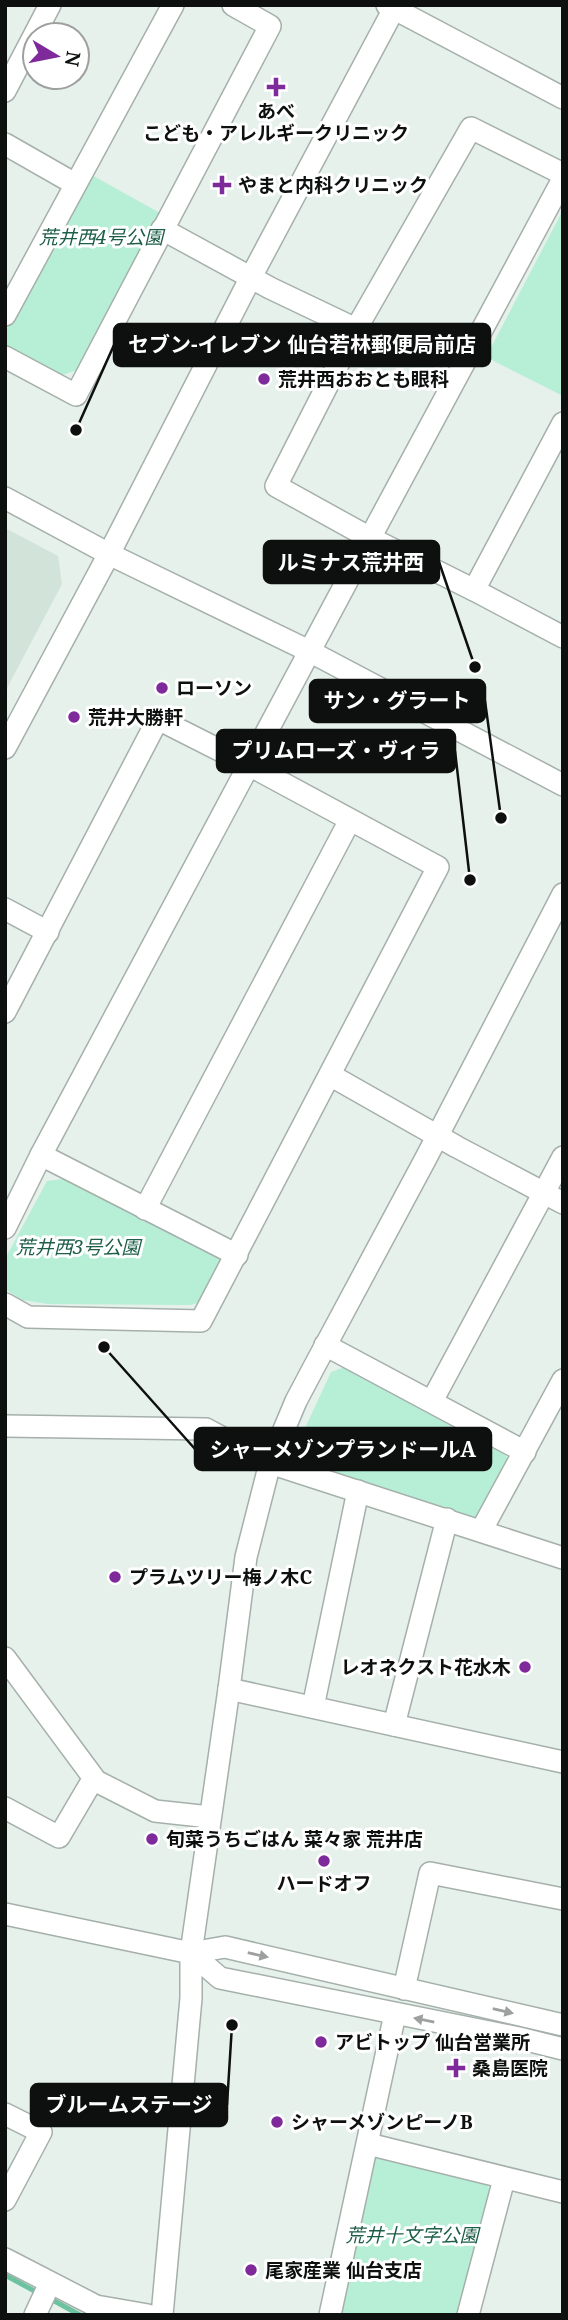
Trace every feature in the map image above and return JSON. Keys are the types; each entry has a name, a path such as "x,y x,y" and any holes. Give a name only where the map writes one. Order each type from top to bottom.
{"street":[{"path":"5,91 50,5"},
{"path":"5,315 173,5"},
{"path":"5,357 76,395 270,26 233,5"},
{"path":"5,748 109,554 392,6 563,98"},
{"path":"5,1227 41,1155 309,651 370,538 563,177 471,128 356,329 276,486 370,538 563,637"},
{"path":"5,144 75,184"},
{"path":"162,229 356,329"},
{"path":"474,590 563,423"},
{"path":"5,498 109,554 309,651 563,785"},
{"path":"5,1012 159,719 438,867 201,1321 28,1317 5,1304"},
{"path":"145,1209 350,820"},
{"path":"162,2315 191,1998 191,1954 246,1557 270,1462 296,1401 563,894"},
{"path":"5,909 48,932"},
{"path":"330,1075 553,1198"},
{"path":"41,1155 237,1255"},
{"path":"432,1401 553,1198 563,1157"},
{"path":"325,1345 525,1452"},
{"path":"481,1531 563,1380"},
{"path":"5,1426 206,1429 270,1462 563,1558"},
{"path":"313,1707 358,1491"},
{"path":"394,1725 447,1519"},
{"path":"5,1658 96,1781 155,1811 210,1817"},
{"path":"229,1689 563,1762"},
{"path":"5,1808 59,1837 89,1786 96,1781"},
{"path":"404,1989 430,1873 563,1899"},
{"path":"5,1914 191,1954 225,1947 563,2025"},
{"path":"191,1954 220,1978 563,2049"},
{"path":"330,2315 395,2014"},
{"path":"5,2114 41,2132 5,2200"},
{"path":"368,2144 563,2192"},
{"path":"468,2315 504,2179"},
{"path":"5,2259 96,2306 148,2315"},
{"path":"35,2315 50,2283"}],"shaded area":[{"path":"5,528 58,556 62,584 5,692"}],"green space":[{"name":"荒井西4号公園","path":"88,173 160,213 77,370 60,376 7,346 5,333"},
{"path":"563,210 563,396 486,357"},
{"name":"荒井西3号公園","path":"70,1178 218,1255 223,1268 200,1302 191,1305 48,1304 22,1300 5,1289 5,1259 47,1181"},
{"path":"345,1367 502,1451 508,1459 508,1467 477,1519 300,1464 294,1452 331,1372"},
{"name":"荒井十文字公園","path":"365,2155 483,2176 490,2190 457,2315 330,2315"}],"waterway":[{"path":"5,2275 40,2294"},
{"path":"49,2298 80,2315"}],"place":[{"name":"あべ こども・アレルギークリニック","path":"276,87"},
{"name":"やまと内科クリニック","path":"222,185"},
{"name":"荒井西おおとも眼科","path":"264,379"},
{"name":"セブン-イレブン 仙台若林郵便局前店","path":"76,430"},
{"name":"ルミナス荒井西","path":"475,667"},
{"name":"ローソン","path":"162,688"},
{"name":"荒井大勝軒","path":"74,717"},
{"name":"サン・グラート","path":"501,818"},
{"name":"プリムローズ・ヴィラ","path":"470,880"},
{"name":"シャーメゾンプランドールA","path":"104,1347"},
{"name":"プラムツリー梅ノ木C","path":"115,1577"},
{"name":"レオネクスト花水木","path":"525,1667"},
{"name":"旬菜うちごはん 菜々家 荒井店","path":"152,1839"},
{"name":"ハードオフ","path":"324,1861"},
{"name":"ブルームステージ","path":"232,2025"},
{"name":"アビトップ 仙台営業所","path":"321,2042"},
{"name":"桑島医院","path":"456,2068"},
{"name":"シャーメゾンピーノB","path":"277,2122"},
{"name":"尾家産業 仙台支店","path":"251,2270"}]}
